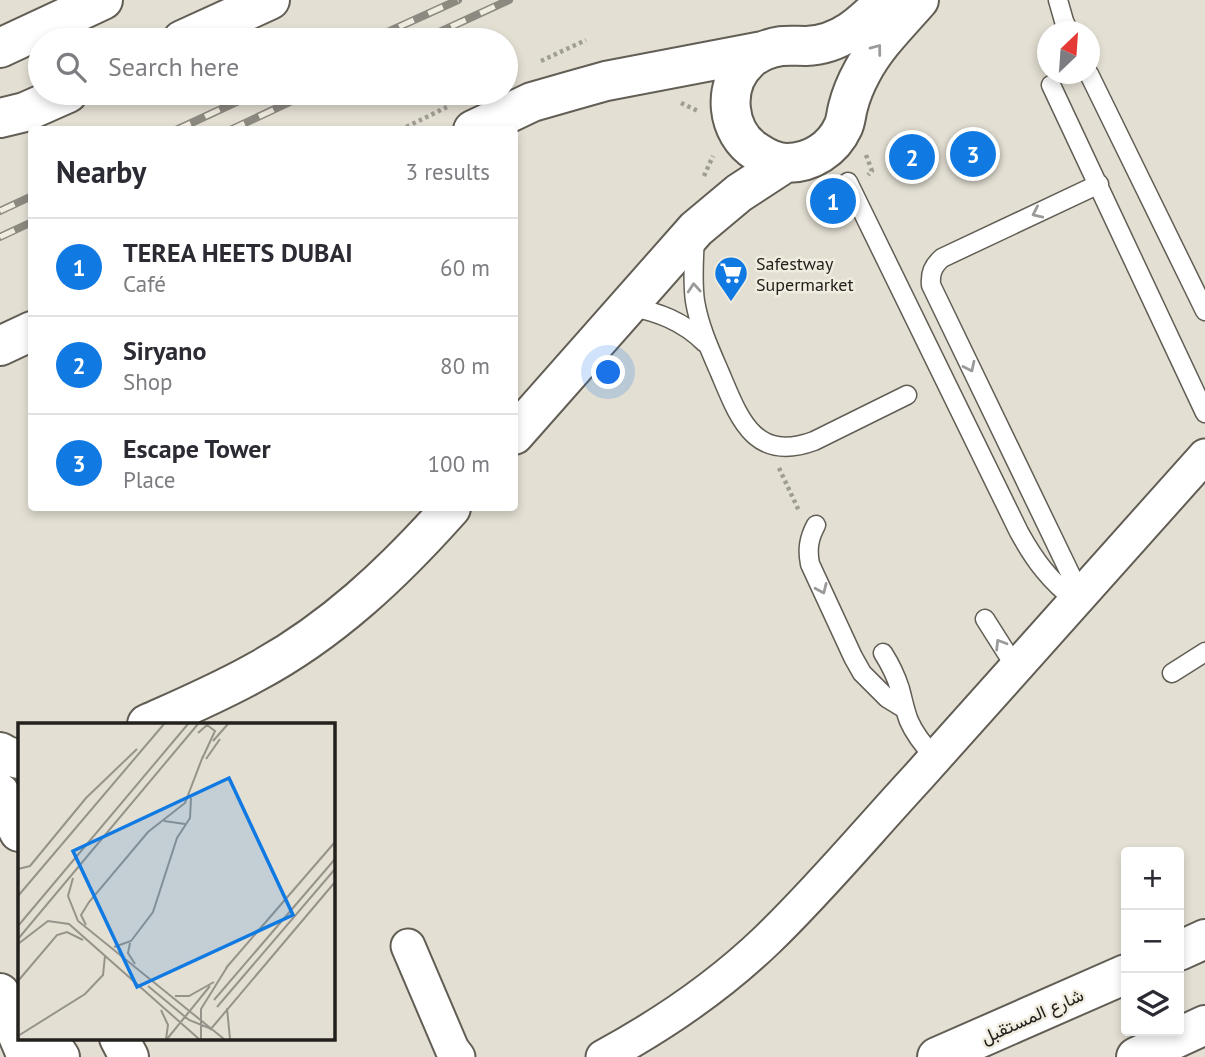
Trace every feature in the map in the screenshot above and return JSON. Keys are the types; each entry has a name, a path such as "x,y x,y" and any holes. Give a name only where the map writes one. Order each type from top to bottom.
{"main road":[{"path":"43,28 103,0"},
{"path":"208,28 270,0"},
{"path":"518,105 606,81 777,46 823,44 838,39 865,22 886,0"},
{"path":"721,126 766,158 785,163 803,161 821,154 835,141 844,125 854,89 872,56 919,0"},
{"path":"0,48 28,35"},
{"path":"807,46 824,56 838,70 846,88 848,107"},
{"path":"721,126 738,74 748,60 763,51"},
{"path":"644,74 689,86 710,96 721,126 730,158 721,183 696,229"},
{"path":"8,120 41,105"},
{"path":"463,116 517,105"},
{"path":"518,430 696,229 739,193 785,163"},
{"path":"0,346 28,333"},
{"path":"149,723 254,674 325,629 389,574 448,511"},
{"path":"0,752 18,759"},
{"path":"0,793 18,830"},
{"path":"1184,949 1205,940"},
{"name":"شارع المستقبل","path":"937,1057 1121,976"},
{"path":"0,987 18,1004"},
{"path":"0,993 18,1036"},
{"path":"1136,1057 1205,1025"},
{"path":"20,1040 27,1057"},
{"path":"48,1040 60,1057"},
{"path":"120,1040 129,1057"}],"street":[{"path":"603,1057 692,1002 765,942 935,758 1205,456"},
{"path":"408,946 452,1049 458,1057"}],"lane":[{"path":"1058,0 1064,21"},
{"path":"1094,84 1205,311"},
{"path":"1051,85 1205,413"},
{"path":"848,182 1024,542 1043,571 1059,587 1079,598"},
{"path":"1079,598 930,285 930,274 934,265 942,258 1098,184"},
{"path":"696,229 693,281 700,324 741,420 752,433 766,442 782,447 799,447 907,395"},
{"path":"628,306 646,309 673,319 686,326 708,345"},
{"path":"813,530 808,544 810,564 853,657 874,686 905,709"},
{"path":"985,619 1016,668"},
{"path":"1172,673 1205,652"},
{"path":"883,653 893,670 916,736 935,758"}],"path":[{"path":"539,62 586,40"},
{"path":"676,101 721,126 702,181"},
{"path":"418,126 463,116"},
{"path":"766,442 813,530"}],"railway":[{"path":"396,28 458,0"},
{"path":"448,28 509,0"},
{"path":"185,126 230,105"},
{"path":"239,126 283,105"},
{"path":"0,211 28,198"},
{"path":"0,237 28,224"}],"place":[{"name":"Escape Tower","path":"973,154"},
{"name":"Siryano","path":"912,157"},
{"name":"TEREA HEETS DUBAI","path":"833,201"},
{"name":"Safestway Supermarket","path":"731,303"}]}
